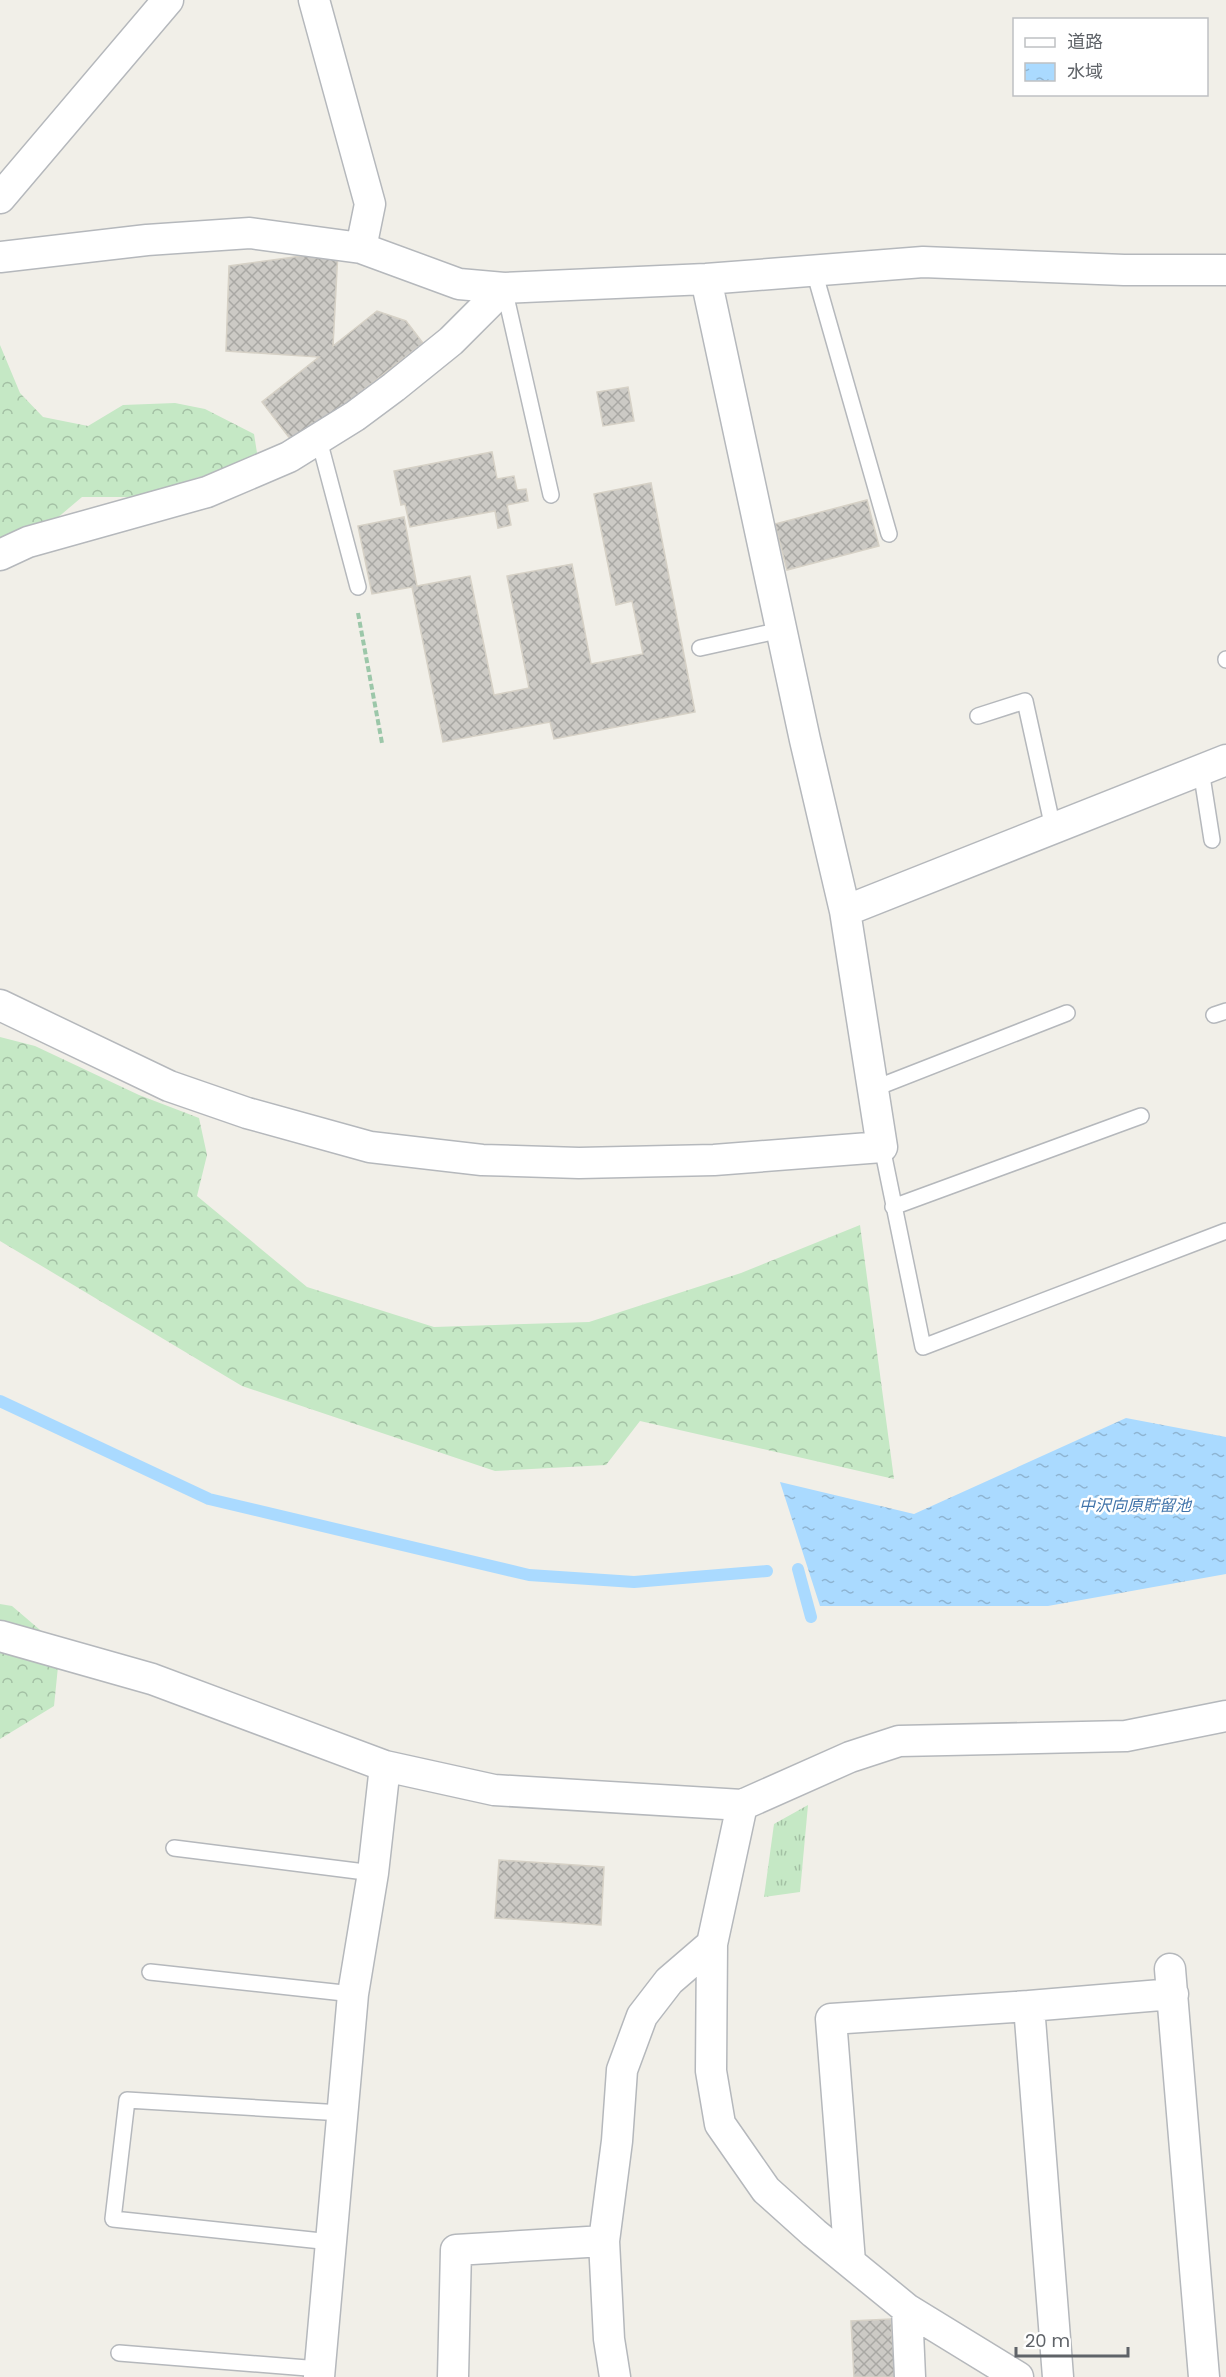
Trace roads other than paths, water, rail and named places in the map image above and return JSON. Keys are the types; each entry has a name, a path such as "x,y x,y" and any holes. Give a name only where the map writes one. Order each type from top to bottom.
{"street":[{"path":"0,198 168,0"},
{"path":"314,0 370,204 361,248"},
{"path":"0,257 147,240 250,233 361,248 459,284 504,288 706,279 923,262 1124,270 1226,270"},
{"path":"0,1005 169,1086 247,1113 370,1148 482,1160 579,1163 714,1160 882,1147 845,911 781,630 706,279"},
{"path":"0,555 28,542 207,492 289,457 319,440 386,393 451,341 504,288"},
{"path":"845,911 1213,765"},
{"path":"0,1636 152,1678 385,1766 494,1790 742,1805 850,1757 899,1741 1126,1736 1226,1716"},
{"path":"319,2373 353,1994 373,1873 385,1766"},
{"path":"742,1805 712,1944 711,2071 720,2124 766,2190 850,2262 907,2310 1018,2377"},
{"path":"615,2377 609,2339 604,2241 617,2141 622,2070 642,2016 669,1981 712,1944"},
{"path":"850,2262 831,2019 1029,2006 1171,1981 1204,2377"},
{"path":"1029,2006 1058,2377"},
{"path":"453,2377 456,2250 604,2241"},
{"path":"907,2310 910,2377"}],"lane":[{"path":"814,271 889,534"},
{"path":"504,288 551,495"},
{"path":"319,440 358,587"},
{"path":"700,648 781,630"},
{"path":"978,716 1025,701 1053,828"},
{"path":"1212,840 1213,765"},
{"path":"873,1089 1067,1013"},
{"path":"893,1207 1141,1116"},
{"path":"882,1147 923,1347 1226,1231"},
{"path":"174,1848 373,1873"},
{"path":"150,1972 353,1994"},
{"path":"331,2242 113,2219 126,2100 342,2113"},
{"path":"119,2353 319,2373"}],"water":[{"name":"中沢向原貯留池","path":"1126,1418 1226,1437 1226,1574 1048,1606 820,1606 780,1482 914,1514"}],"waterway":[{"path":"0,1401 209,1499 529,1575 634,1582 767,1571"},
{"path":"798,1569 811,1617"}]}
